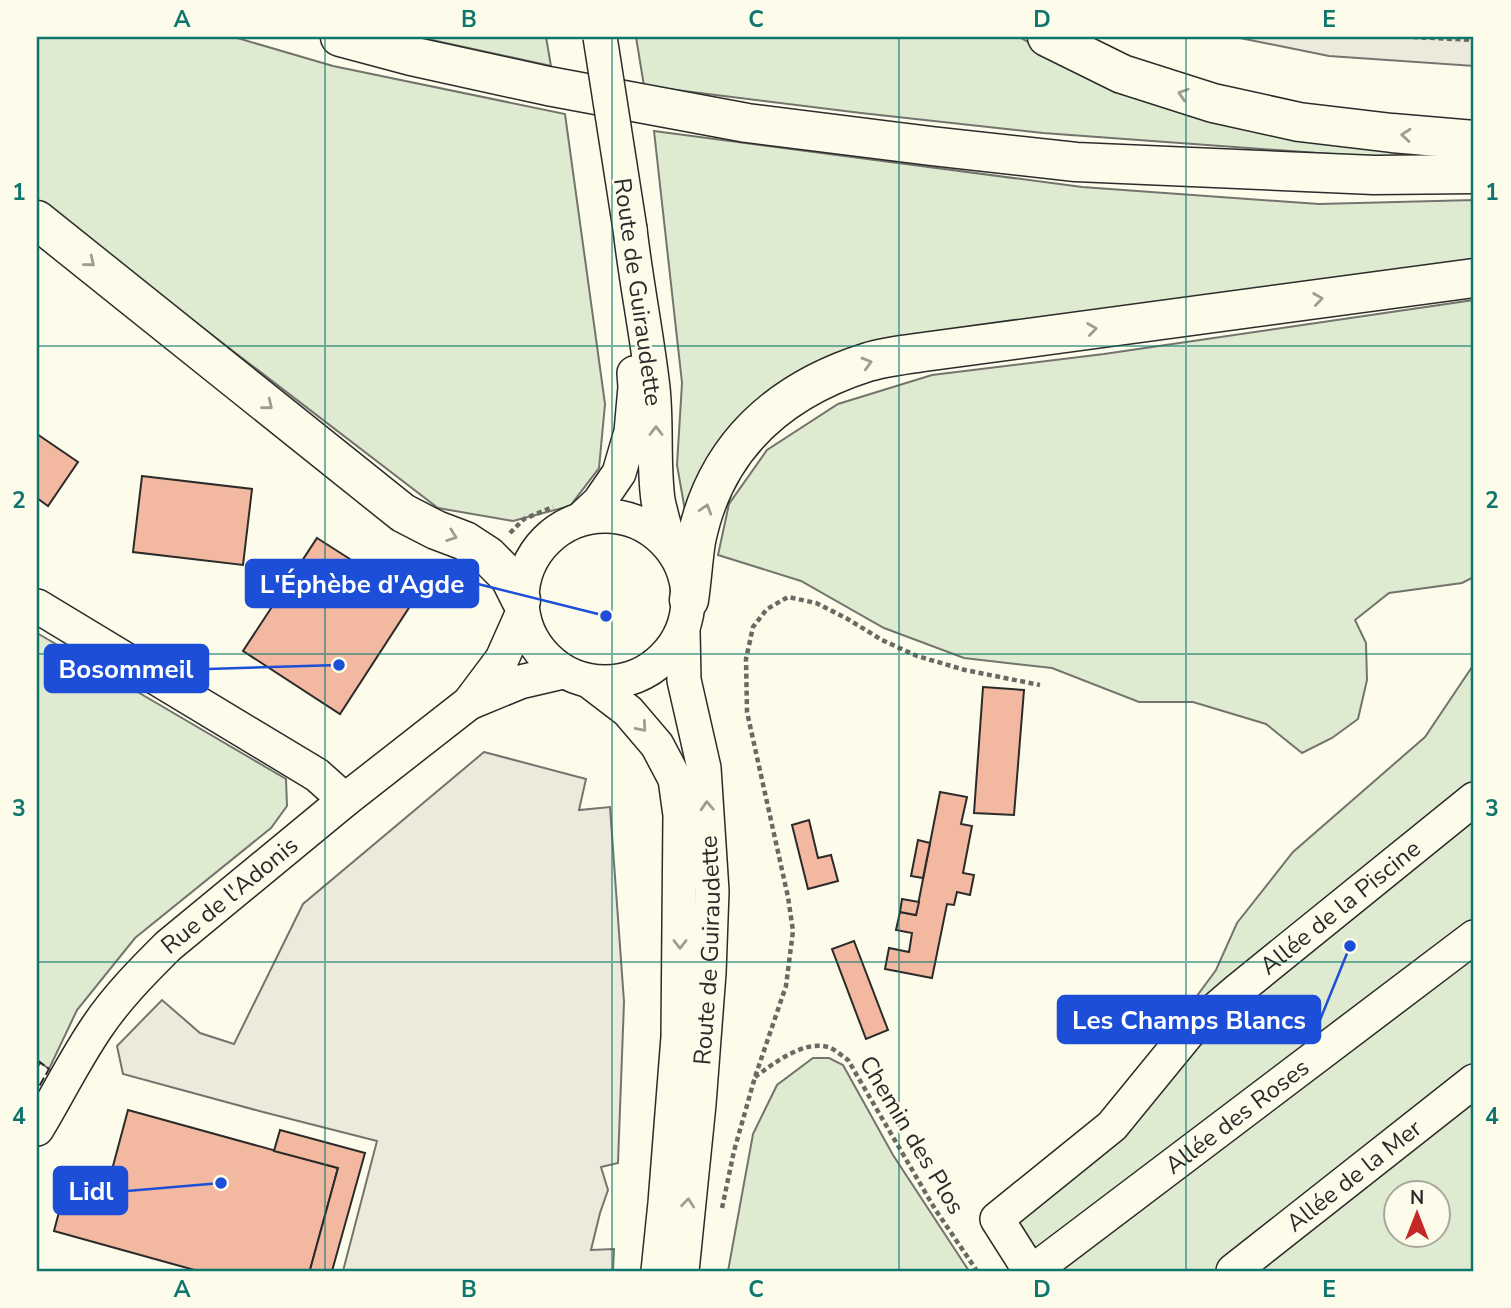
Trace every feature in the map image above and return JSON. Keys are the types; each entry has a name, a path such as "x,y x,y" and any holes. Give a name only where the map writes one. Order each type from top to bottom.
{"highway":[{"path":"340,37 411,56 548,86 747,123 918,145 1076,162 1361,174 1474,174"},
{"path":"1047,37 1122,74 1213,103 1299,122 1392,134 1474,140"},
{"path":"37,220 403,513 465,541 488,556 510,578 521,607"},
{"path":"686,616 696,541 709,498 727,461 751,430 787,400 822,379 870,361 931,351 1474,278"}],"street":[{"name":"Route de Guiraudette","path":"582,37 621,227 635,270 653,387 659,502 670,546"},
{"name":"Route de Guiraudette","path":"582,519 599,502 619,473 631,432 635,387 600,37"},
{"path":"607,516 631,519 653,530 670,546 684,571 686,616 668,656 646,673 619,682 577,677 544,657 530,637 521,607 525,573 538,549 558,530 582,519 607,516"},
{"path":"37,606 317,775 345,800"},
{"name":"Rue de l'Adonis","path":"37,1129 96,1028 146,969 168,946 345,800 469,703 502,659 521,607"},
{"name":"Route de Guiraudette","path":"681,1271 699,1104 712,891 704,768 684,680 686,616"},
{"name":"Route de Guiraudette","path":"577,677 628,711 657,745 675,779 680,815 678,1037 658,1271"},
{"name":"Rue de l'Adonis","path":"469,703 520,682 577,677"},
{"name":"Allée de la Piscine","path":"1031,1271 997,1219 1112,1126 1188,1033 1474,799"},
{"name":"Allée des Roses","path":"1031,1271 1474,937"},
{"name":"Allée de la Mer","path":"1233,1271 1474,1081"}],"path":[{"path":"1412,37 1474,40"},
{"path":"720,1218 734,1151 755,1077 786,986 793,931 747,712 746,659 753,627 767,608 788,597 816,603 917,656 965,670 1040,685"},
{"name":"Chemin des Plos","path":"755,1077 777,1061 809,1046 830,1047 848,1060 935,1209 977,1271"}],"green space":[{"path":"37,37 234,37 333,66 565,114 605,404 599,468 570,506 513,521 438,508 37,201"},
{"path":"418,37 546,37 551,66"},
{"path":"636,37 1019,37 1089,76 1187,115 1403,150 1427,161 1043,133 644,86"},
{"path":"654,131 1082,187 1319,204 1474,200 1474,267 828,367 687,522 677,465 682,383"},
{"path":"1474,300 1474,577 1462,583 1389,593 1355,620 1366,643 1367,680 1358,719 1332,738 1302,753 1266,724 1193,702 1139,702 1052,668 964,658 884,628 801,581 718,555 729,504 767,450 838,404 932,375 1104,354"},
{"path":"37,633 286,779 287,806 271,828 135,938 77,1010 49,1069 37,1060"},
{"path":"1474,664 1474,1271 1012,1271 982,1223 1099,1129 1216,970 1237,923 1293,852 1425,737"},
{"path":"813,1058 829,1058 843,1065 893,1155 969,1271 728,1271 753,1134 777,1085"}],"shaded area":[{"path":"1235,37 1474,37 1474,66 1329,56"},
{"path":"484,752 586,779 579,810 610,807 624,1002 618,1163 601,1167 608,1190 591,1250 614,1249 613,1271 343,1271 377,1141 123,1074 117,1046 162,1000 200,1033 234,1044 303,904"}],"building":[{"path":"37,434 78,462 48,506 37,498"},
{"path":"142,476 252,489 243,565 133,552"},
{"path":"317,538 414,600 340,714 243,651"},
{"path":"983,687 1024,690 1014,815 974,813"},
{"path":"940,792 967,797 961,824 972,826 963,873 974,875 970,895 957,892 954,905 947,904 932,978 885,969 889,948 909,952 912,933 896,930 900,912 916,915"},
{"path":"809,820 818,858 831,855 838,881 808,889 792,825"},
{"path":"918,840 930,843 923,878 911,876"},
{"path":"902,899 919,902 916,915 900,912"},
{"path":"854,941 888,1030 866,1039 832,949"},
{"path":"128,1110 338,1168 310,1270 313,1271 198,1271 54,1231 63,1197 102,1207"},
{"path":"280,1130 365,1153 332,1271 310,1270 338,1168 274,1151"}],"fence":[{"path":"37,1060 49,1069 37,1090"}],"place":[{"name":"L'Éphèbe d'Agde","path":"606,616"},
{"name":"Bosommeil","path":"339,665"},
{"name":"Les Champs Blancs","path":"1350,946"},
{"name":"Lidl","path":"221,1183"}]}
